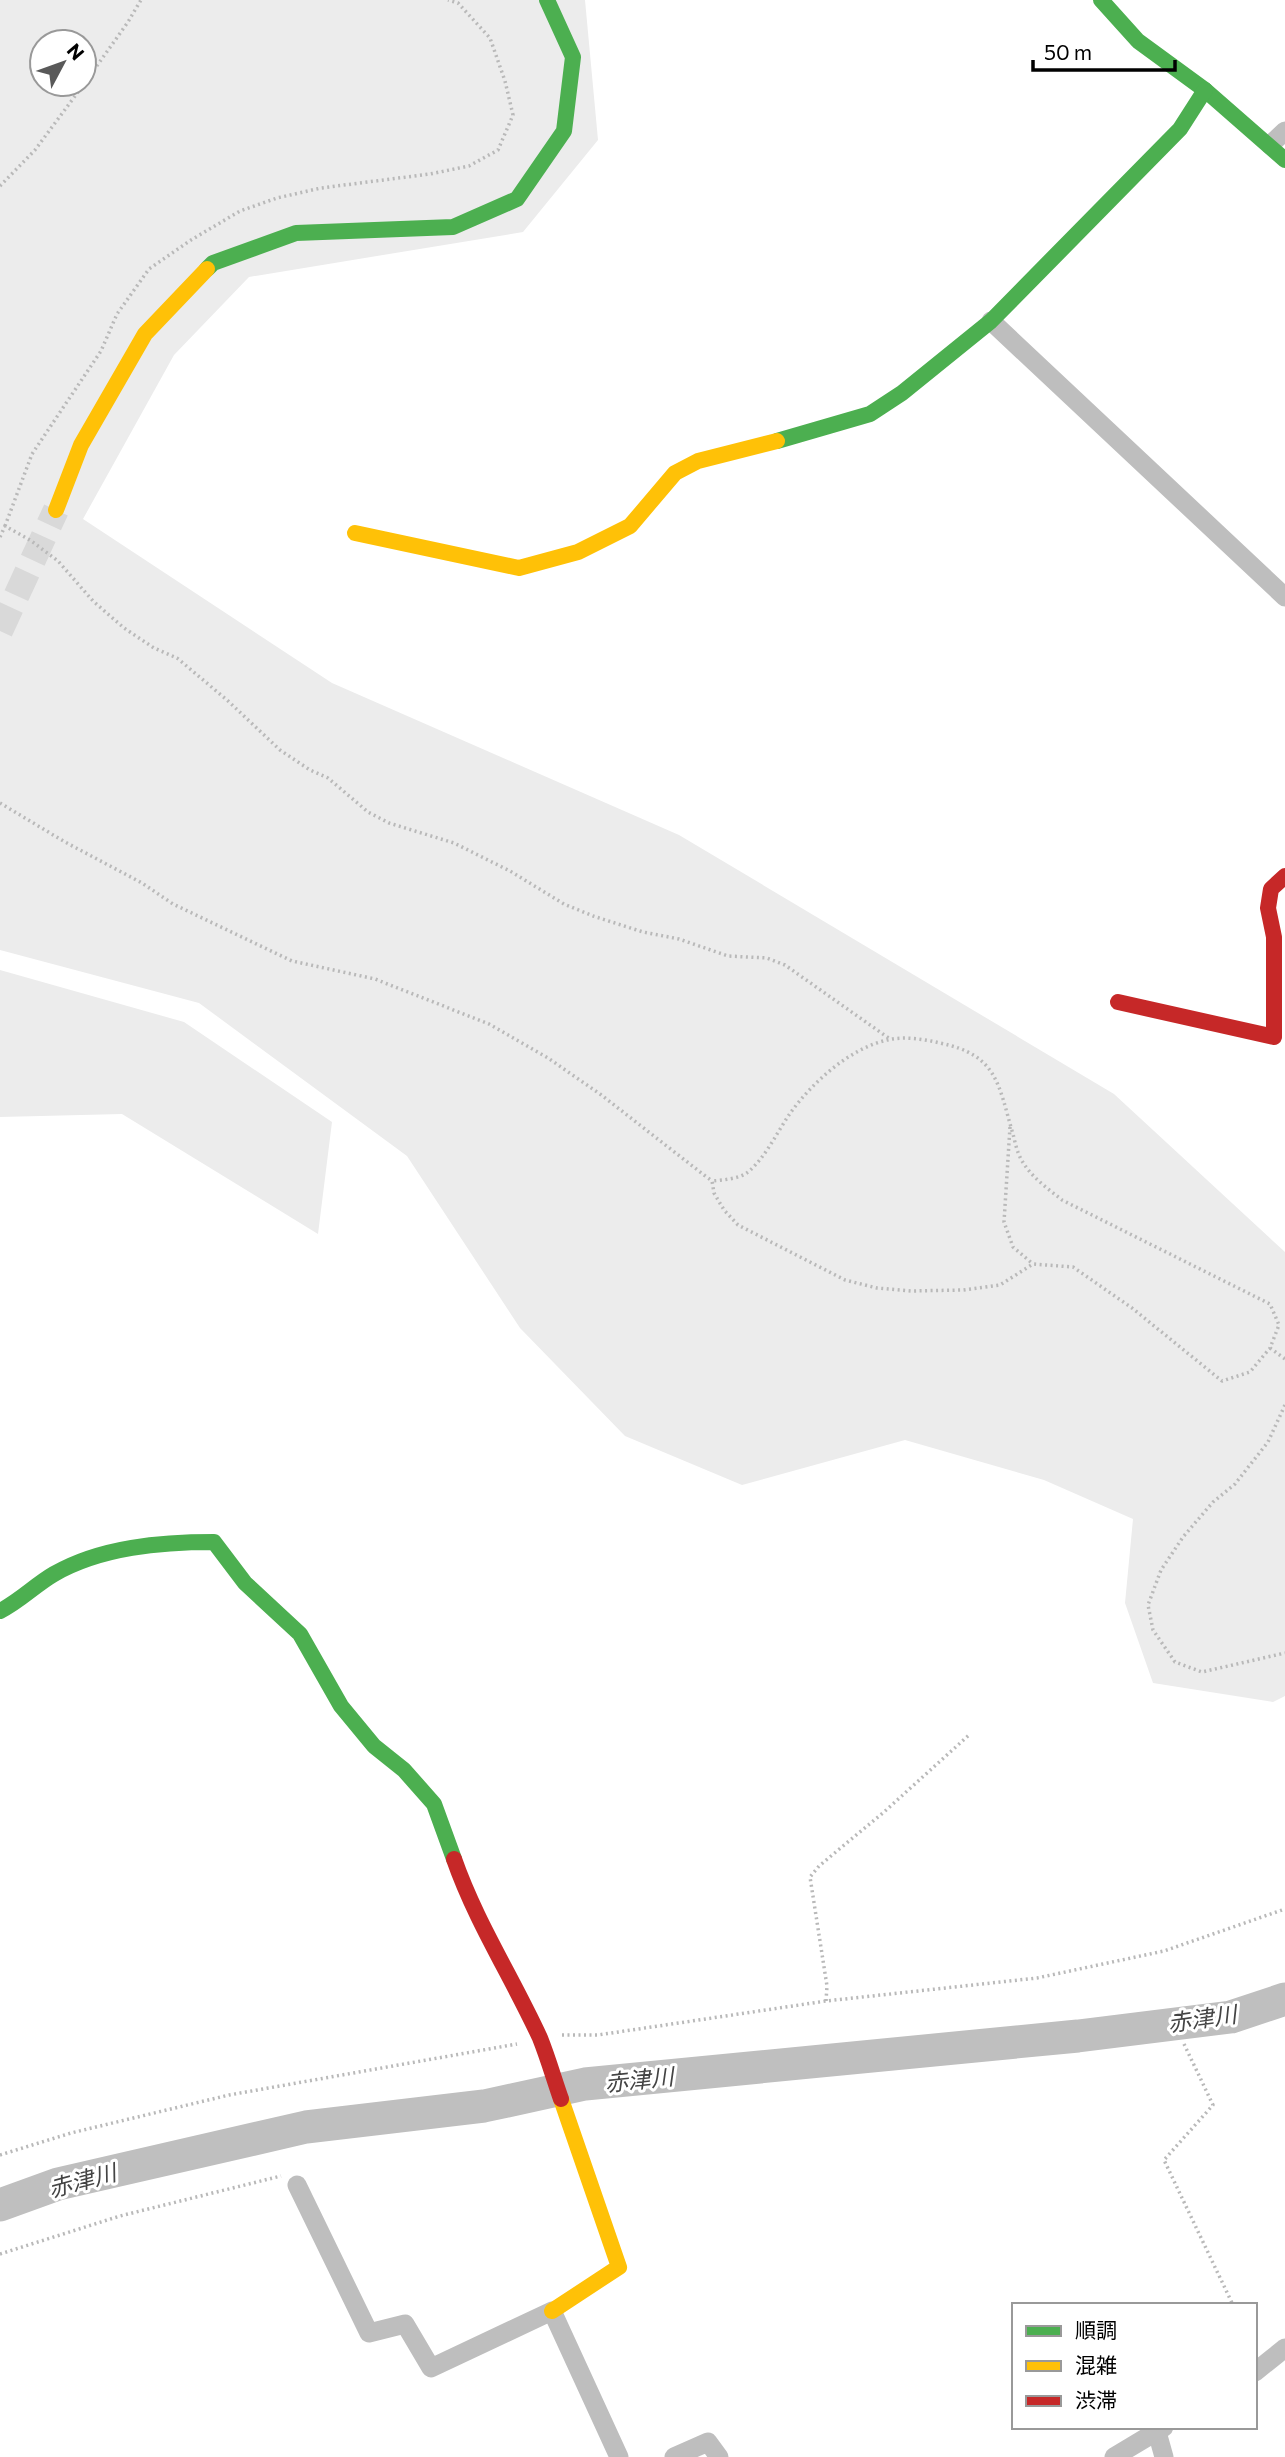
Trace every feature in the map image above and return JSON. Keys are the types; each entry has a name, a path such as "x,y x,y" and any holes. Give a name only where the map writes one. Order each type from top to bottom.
{"street":[{"path":"56,510 81,445 145,334 213,263 296,233 453,227 517,198 564,131 573,57 547,0"},
{"path":"1101,0 1138,41 1205,90 1285,160"},
{"path":"355,533 519,568 578,552 630,526 676,473 698,461 870,414 902,393 991,321 1180,128 1205,90"},
{"path":"1270,145 1285,131"},
{"path":"991,321 1285,597"},
{"path":"1118,1002 1274,1037 1274,937 1268,908 1271,889 1285,876"},
{"path":"0,1611 57,1571 89,1558 185,1542 214,1542 245,1583 300,1634 341,1706 374,1746 404,1770 434,1804 464,1888 540,2038 619,2267 552,2311 431,2368 405,2324 369,2333 297,2185"},
{"path":"552,2311 619,2457"},
{"path":"1257,2369 1285,2348"},
{"path":"1114,2457 1161,2429 1164,2457"},
{"path":"674,2457 708,2442 719,2457"}],"path":[{"path":"98,64 141,0"},
{"path":"0,186 35,150 74,98"},
{"path":"0,537 5,526 30,540 58,561 93,601 124,628 153,648 177,658 280,750 310,770 328,778 368,812 389,823 454,843 510,871 564,904 593,916 643,932 679,939 728,956 767,958 785,965 890,1039"},
{"path":"0,803 142,883 173,904 292,961 375,979 489,1024 548,1058 600,1094 712,1181 714,1193 723,1210 738,1225 845,1280 877,1288 911,1291 963,1290 1000,1285 1033,1264"},
{"path":"712,1181 746,1174 763,1156 793,1110 813,1086 864,1047 890,1039 921,1039 960,1047 983,1060 998,1083 1020,1158 1037,1180 1062,1200 1270,1304 1279,1325 1270,1348 1250,1372 1222,1381 1132,1308 1073,1268 1033,1264 1013,1247 1004,1222 1010,1126"},
{"path":"1270,1348 1285,1359"},
{"path":"1285,1405 1268,1442 1235,1484 1213,1502 1183,1537 1161,1570 1148,1605 1153,1630 1175,1662 1202,1672 1285,1653"},
{"path":"826,2001 827,1986 810,1877 818,1866 884,1812 969,1735"},
{"path":"0,2155 71,2133 229,2095 540,2038 598,2035 826,2001 1037,1978 1164,1951 1285,1909"},
{"path":"1184,2044 1213,2105 1164,2161 1232,2303"},
{"path":"0,2254 120,2216 283,2176 297,2185"}],"shaded area":[{"path":"0,0 585,0 598,140 523,232 249,277 174,355 83,519 332,683 679,835 1114,1094 1285,1252 1285,1696 1273,1702 1153,1683 1125,1603 1133,1519 1044,1480 905,1440 742,1485 625,1436 520,1328 407,1156 199,1003 0,950"},
{"path":"0,970 184,1022 332,1122 318,1234 122,1114 0,1117"}],"waterway":[{"name":"赤津川","path":"0,2205 58,2184 306,2127 484,2106 585,2084 1078,2036 1231,2017 1285,1999"}],"tunnel":[{"path":"0,631 56,510"}],"traffic: fast":[{"path":"207,269 213,263 296,233 453,227 517,199 564,131 573,57 547,0"},
{"path":"1101,0 1138,41 1205,90 1285,160"},
{"path":"777,441 870,414 902,393 991,321 1180,129 1205,90"},
{"path":"0,1611 54,1574 91,1558 152,1545 214,1542 245,1583 300,1634 341,1706 374,1746 404,1770 434,1804 454,1859"}],"traffic: slow":[{"path":"56,510 81,445 145,334 207,269"},
{"path":"355,533 519,568 578,552 630,526 675,473 698,461 777,441"},
{"path":"552,2311 619,2267 561,2099"}],"traffic: jam":[{"path":"1118,1002 1274,1037 1274,937 1268,908 1271,889 1285,876"},
{"path":"454,1859 483,1927 540,2038 561,2099"}]}
